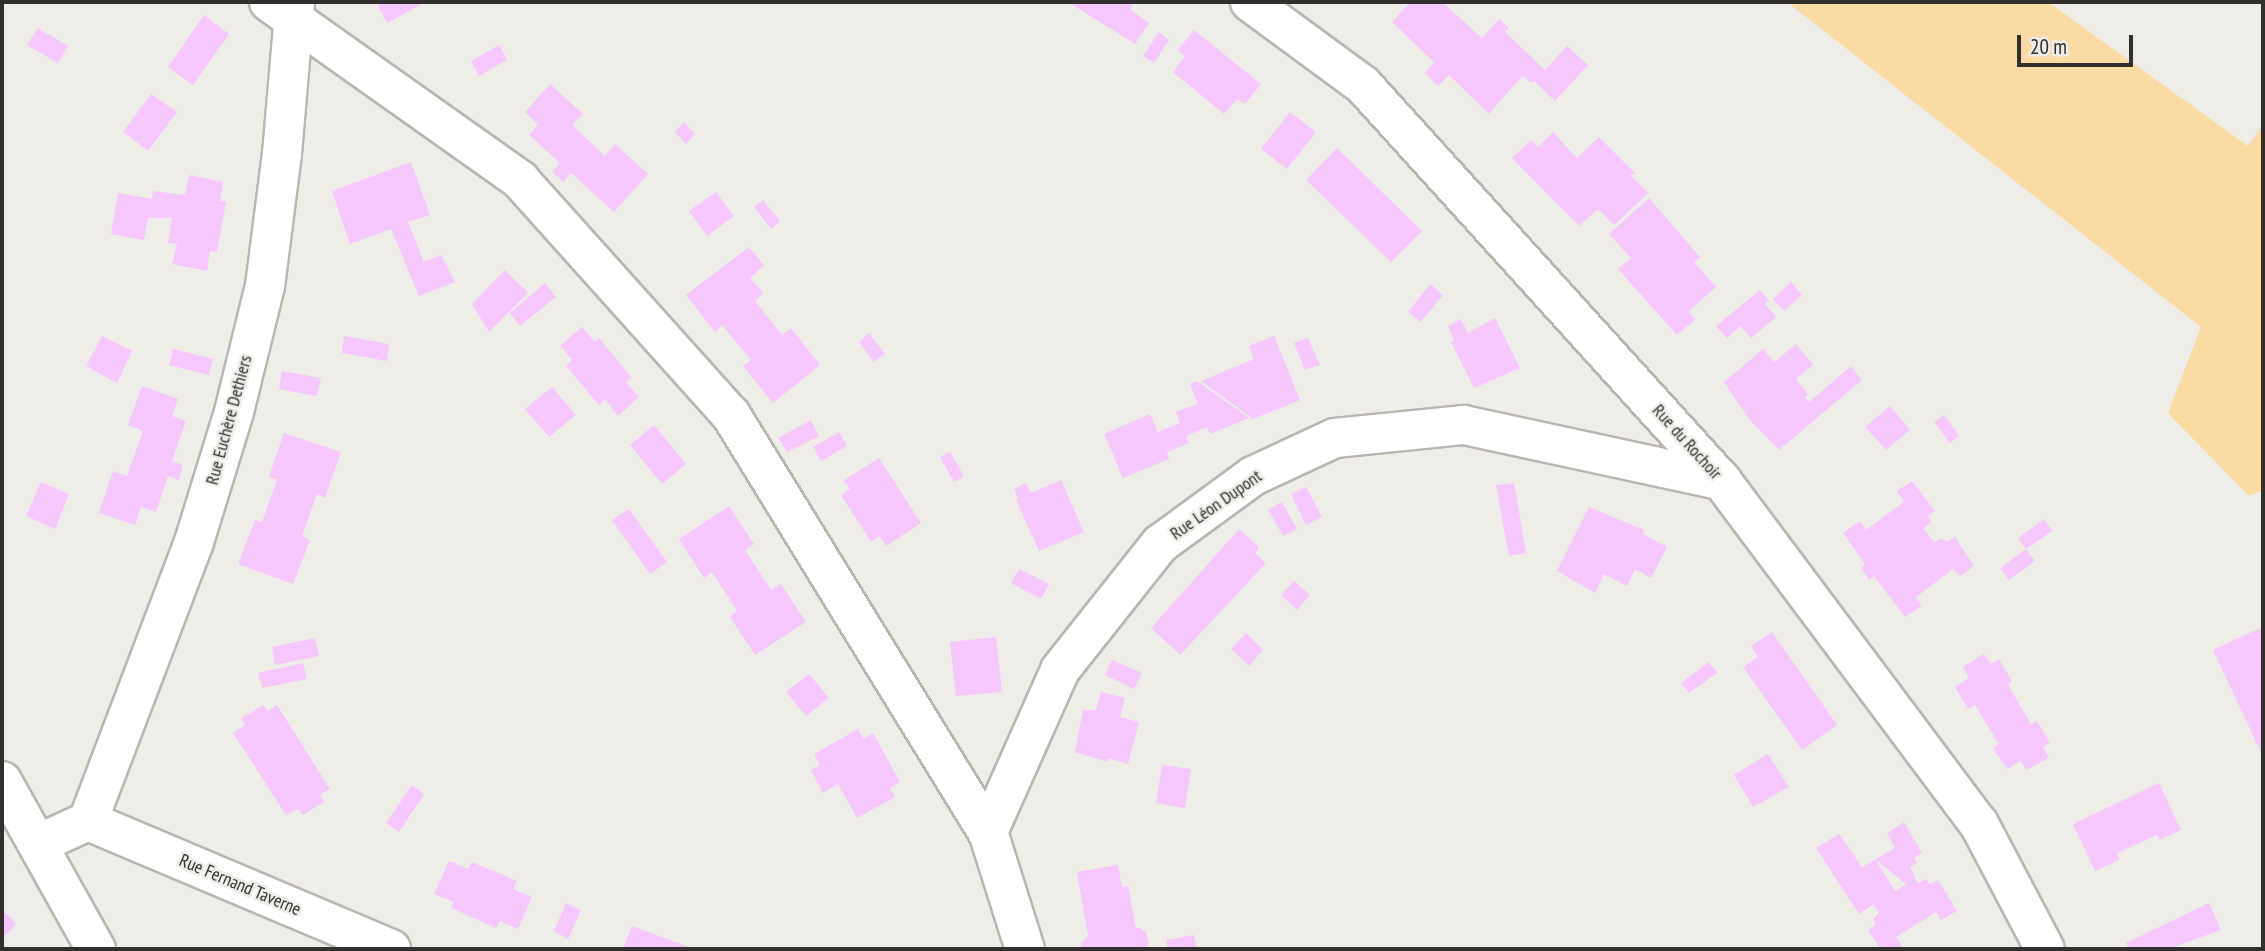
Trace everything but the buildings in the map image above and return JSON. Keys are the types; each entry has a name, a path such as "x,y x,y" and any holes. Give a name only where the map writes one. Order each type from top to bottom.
{"street":[{"name":"Rue du Rochoir","path":"1250,2 1363,85 1722,481 1979,824 2045,949"},
{"name":"Rue Euchère Dethiers","path":"88,821 194,542 234,412 265,286 282,154 286,8"},
{"path":"286,8 520,180 731,415 988,832 1025,949"},
{"name":"Rue Léon Dupont","path":"988,832 1060,670 1160,544 1253,476 1335,438 1464,425 1722,481"},
{"path":"2,780 96,949"},
{"path":"38,844 88,821"},
{"name":"Rue Fernand Taverne","path":"88,821 391,949"}],"shaded area":[{"path":"1787,2 2048,2 2248,146 2263,124 2263,490 2249,496 2168,413 2201,327"}]}
